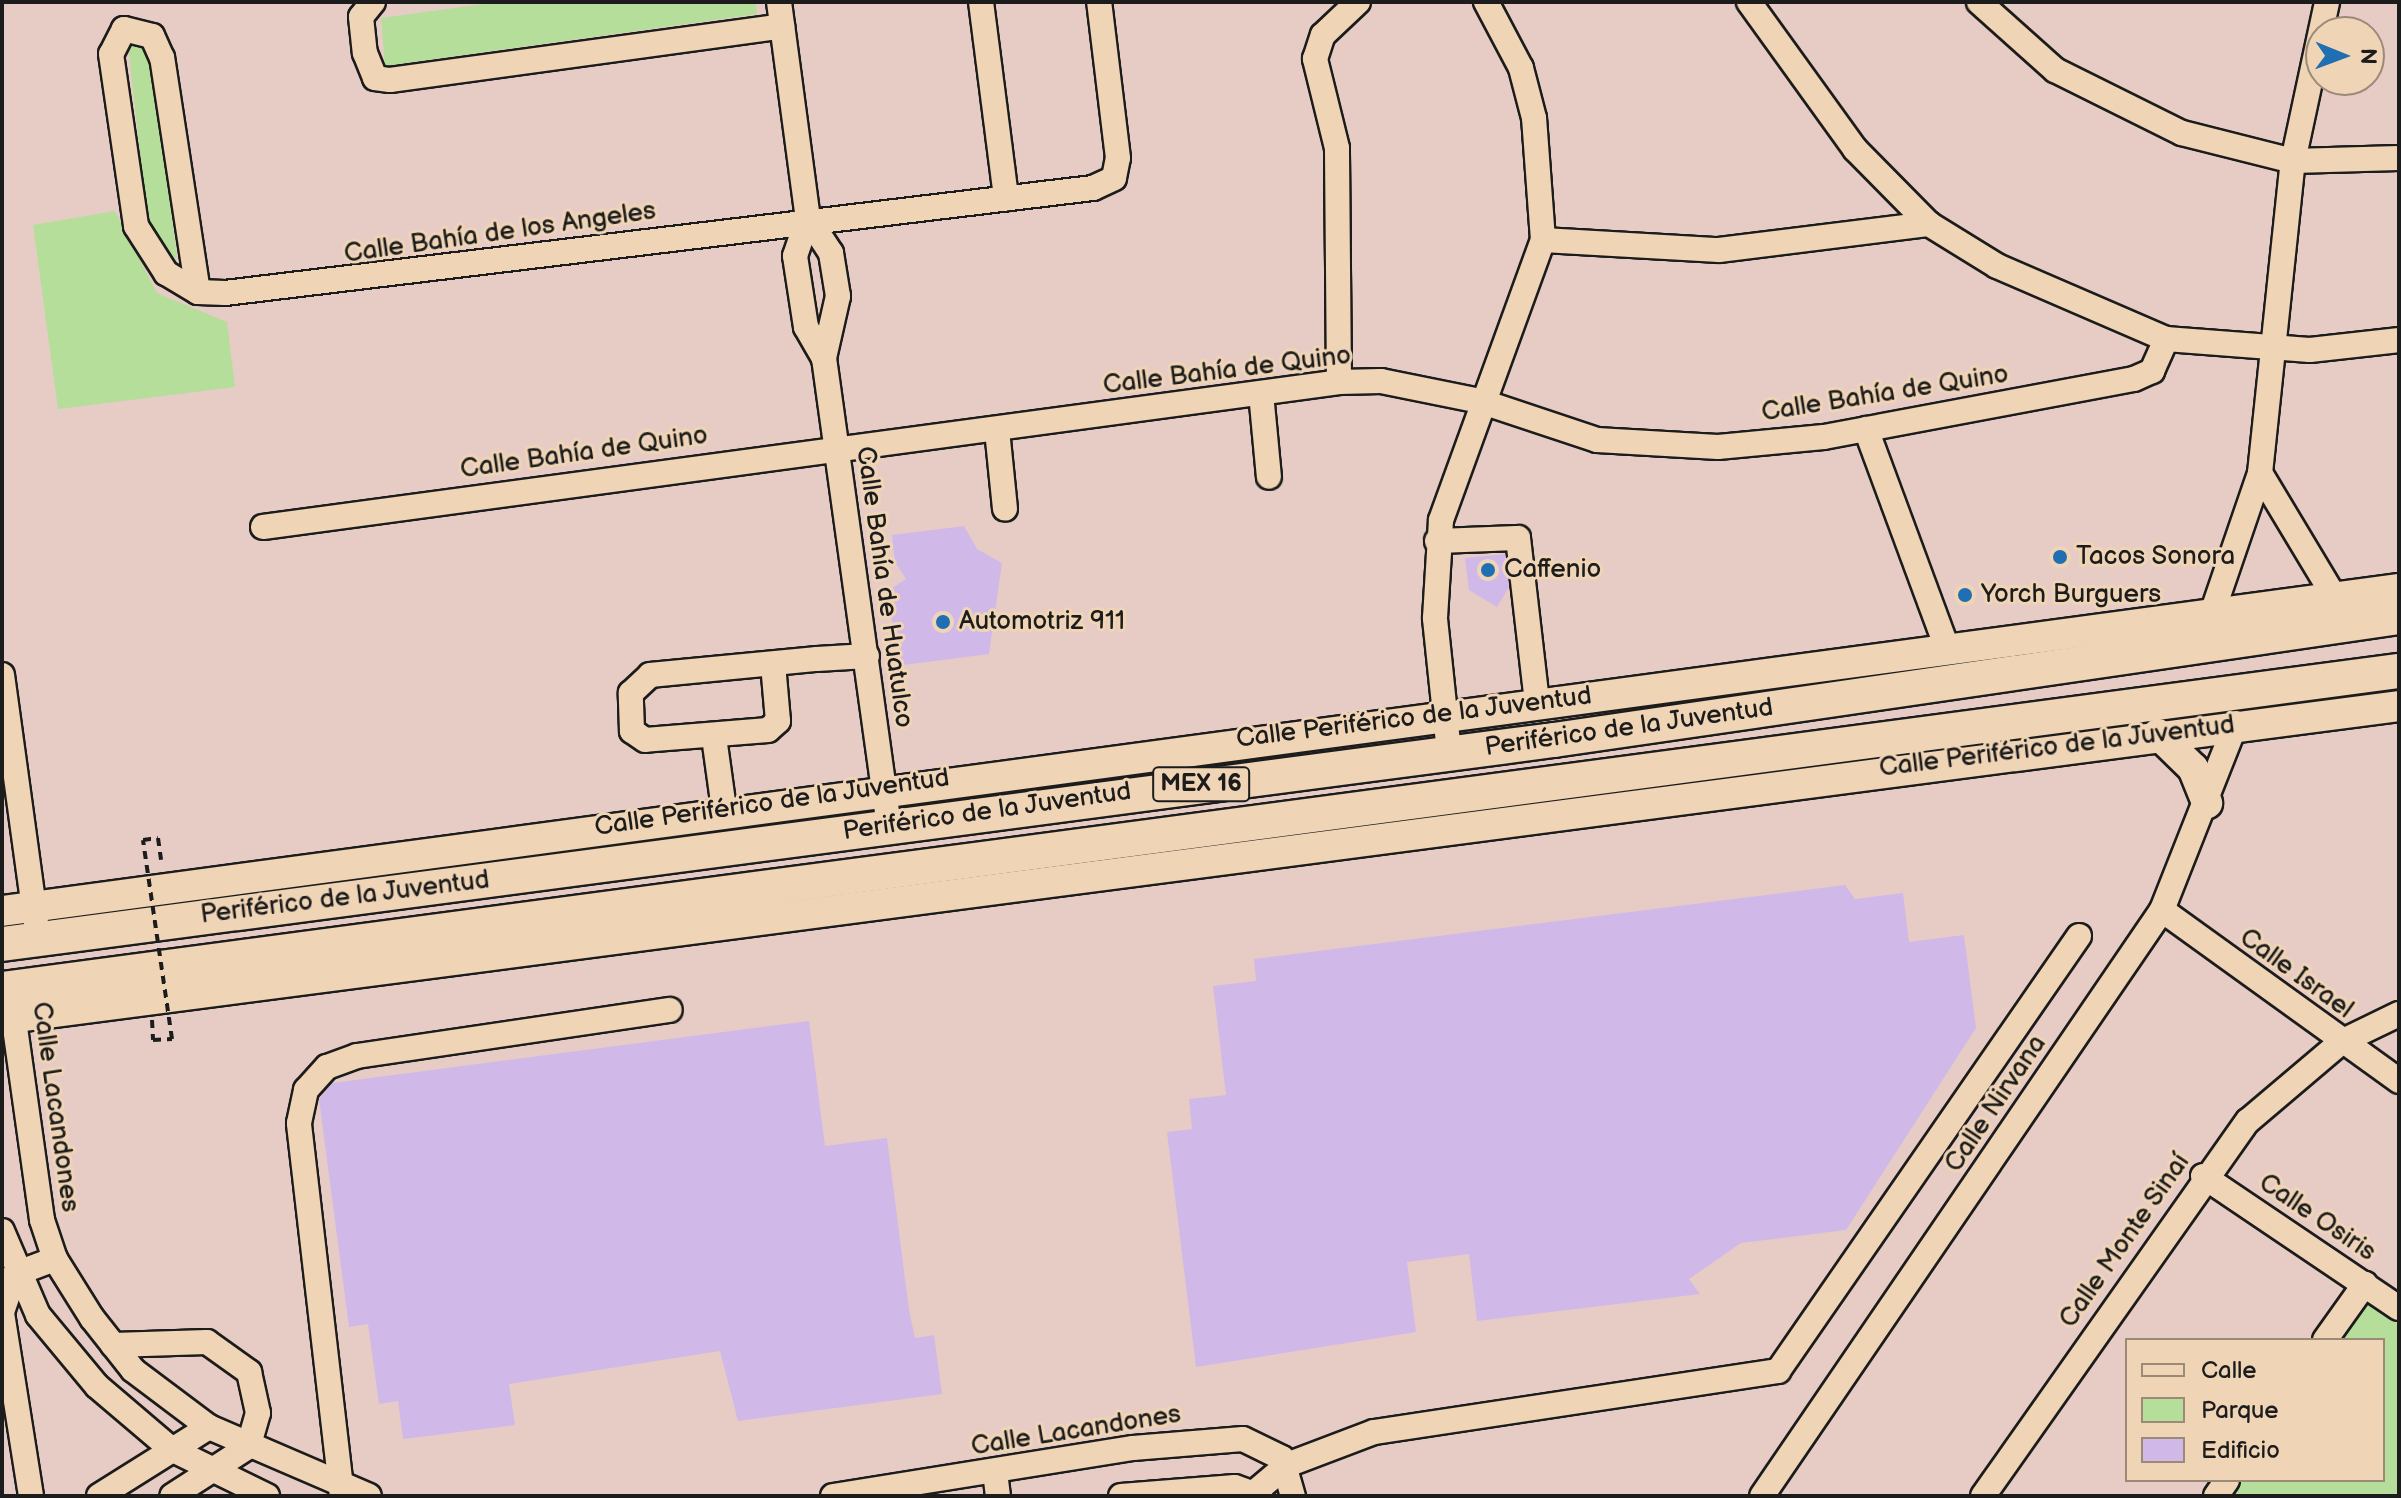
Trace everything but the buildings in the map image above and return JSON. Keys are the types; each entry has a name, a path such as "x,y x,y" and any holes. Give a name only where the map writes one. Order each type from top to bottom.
{"highway":[{"name":"Periférico de la Juventud","path":"2,944 36,922 889,824 1449,752 2207,628 2336,612 2399,617"},
{"name":"Periférico de la Juventud","path":"7,1004 2362,675 2399,674"}],"main road":[{"path":"2336,612 2399,589"},
{"name":"Calle Periférico de la Juventud","path":"2,911 36,922 724,809 1947,648 2207,628"},
{"name":"Calle Periférico de la Juventud","path":"7,1004 2236,723 2399,706"},
{"path":"2158,734 2193,768 2207,803"}],"street":[{"name":"Calle Bahía de Huatulco","path":"373,2 362,11 361,27 368,68 382,80 780,14 808,218 831,253 838,296 824,358 889,824"},
{"path":"981,2 1006,198"},
{"path":"808,218 1093,188 1114,178 1117,142 1099,2"},
{"path":"1339,382 1337,148 1315,59 1323,35 1358,2"},
{"path":"1449,752 1444,715 1437,541 1480,401 1543,240 1534,118 1521,68 1486,2"},
{"path":"1749,2 1855,149 1929,224 1997,266 2166,339 2271,349 2399,340"},
{"path":"1979,2 2019,43 2102,97 2182,133 2293,161 2399,158"},
{"path":"2207,628 2260,473 2293,161 2327,2"},
{"path":"124,29 152,36 162,58 198,292 154,261 136,226 111,54 124,29"},
{"name":"Calle Bahía de Huatulco","path":"808,218 795,256 806,327 824,358"},
{"name":"Calle Bahía de los Angeles","path":"198,292 389,279 808,218"},
{"path":"1543,240 1719,250 1929,224"},
{"name":"Calle Bahía de Quino","path":"263,527 835,445 997,430 1339,382 1381,381 1480,401 1548,429 1654,449 1866,429 2143,377 2159,362 2166,339"},
{"path":"1261,393 1269,477"},
{"path":"1866,429 1947,648"},
{"path":"997,430 1005,509"},
{"path":"2260,473 2336,612"},
{"path":"1437,541 1518,538 1537,702"},
{"path":"773,664 778,721 768,730 714,737 637,737 630,709 635,683 773,664 867,656"},
{"path":"2,675 6,732 36,922"},
{"name":"Calle Nirvana","path":"1762,1496 2162,910 2207,803 2236,723"},
{"path":"714,737 724,809"},
{"name":"Calle Israel","path":"2162,910 2399,1081"},
{"path":"1121,1496 1203,1487 1258,1494 1287,1465 1374,1432 1778,1371 2079,936"},
{"name":"Calle Lacandones","path":"7,1004 31,1165 55,1259 113,1345 145,1380 209,1427 343,1491 369,1496"},
{"path":"343,1491 299,1123 306,1090 327,1067 357,1056 670,1010"},
{"name":"Calle Monte Sinaí","path":"1983,1496 2203,1176 2248,1121 2341,1042 2399,1014"},
{"name":"Calle Osiris","path":"2203,1176 2399,1308"},
{"path":"2,1231 15,1274 97,1386 171,1449 213,1473 267,1496"},
{"path":"15,1274 55,1259"},
{"path":"15,1274 2,1312 28,1487"},
{"path":"2326,1338 2365,1284"},
{"path":"113,1345 207,1342 240,1359 257,1396 248,1447 213,1473 172,1496 149,1462"},
{"path":"102,1495 149,1462 209,1427"},
{"name":"Calle Lacandones","path":"833,1496 1243,1439 1261,1442 1287,1465"},
{"path":"1287,1465 1293,1496"},
{"path":"2,1467 28,1487"},
{"path":"995,1472 998,1496"}],"path":[{"path":"152,1020 153,1040 172,1039 143,840 158,838 161,860"}],"green space":[{"path":"498,2 756,2 757,14 385,66 381,18"},
{"path":"142,42 151,50 177,258 168,257 151,232 146,205 128,46"},
{"path":"115,211 157,293 227,322 235,387 58,409 33,225"},
{"path":"2360,1296 2399,1325 2399,1496 2220,1496 2230,1482 2385,1482 2385,1338 2331,1338"}],"place":[{"name":"Tacos Sonora","path":"2060,557"},
{"name":"Caffenio","path":"1488,570"},
{"name":"Yorch Burguers","path":"1965,595"},
{"name":"Automotriz 911","path":"943,622"}]}
